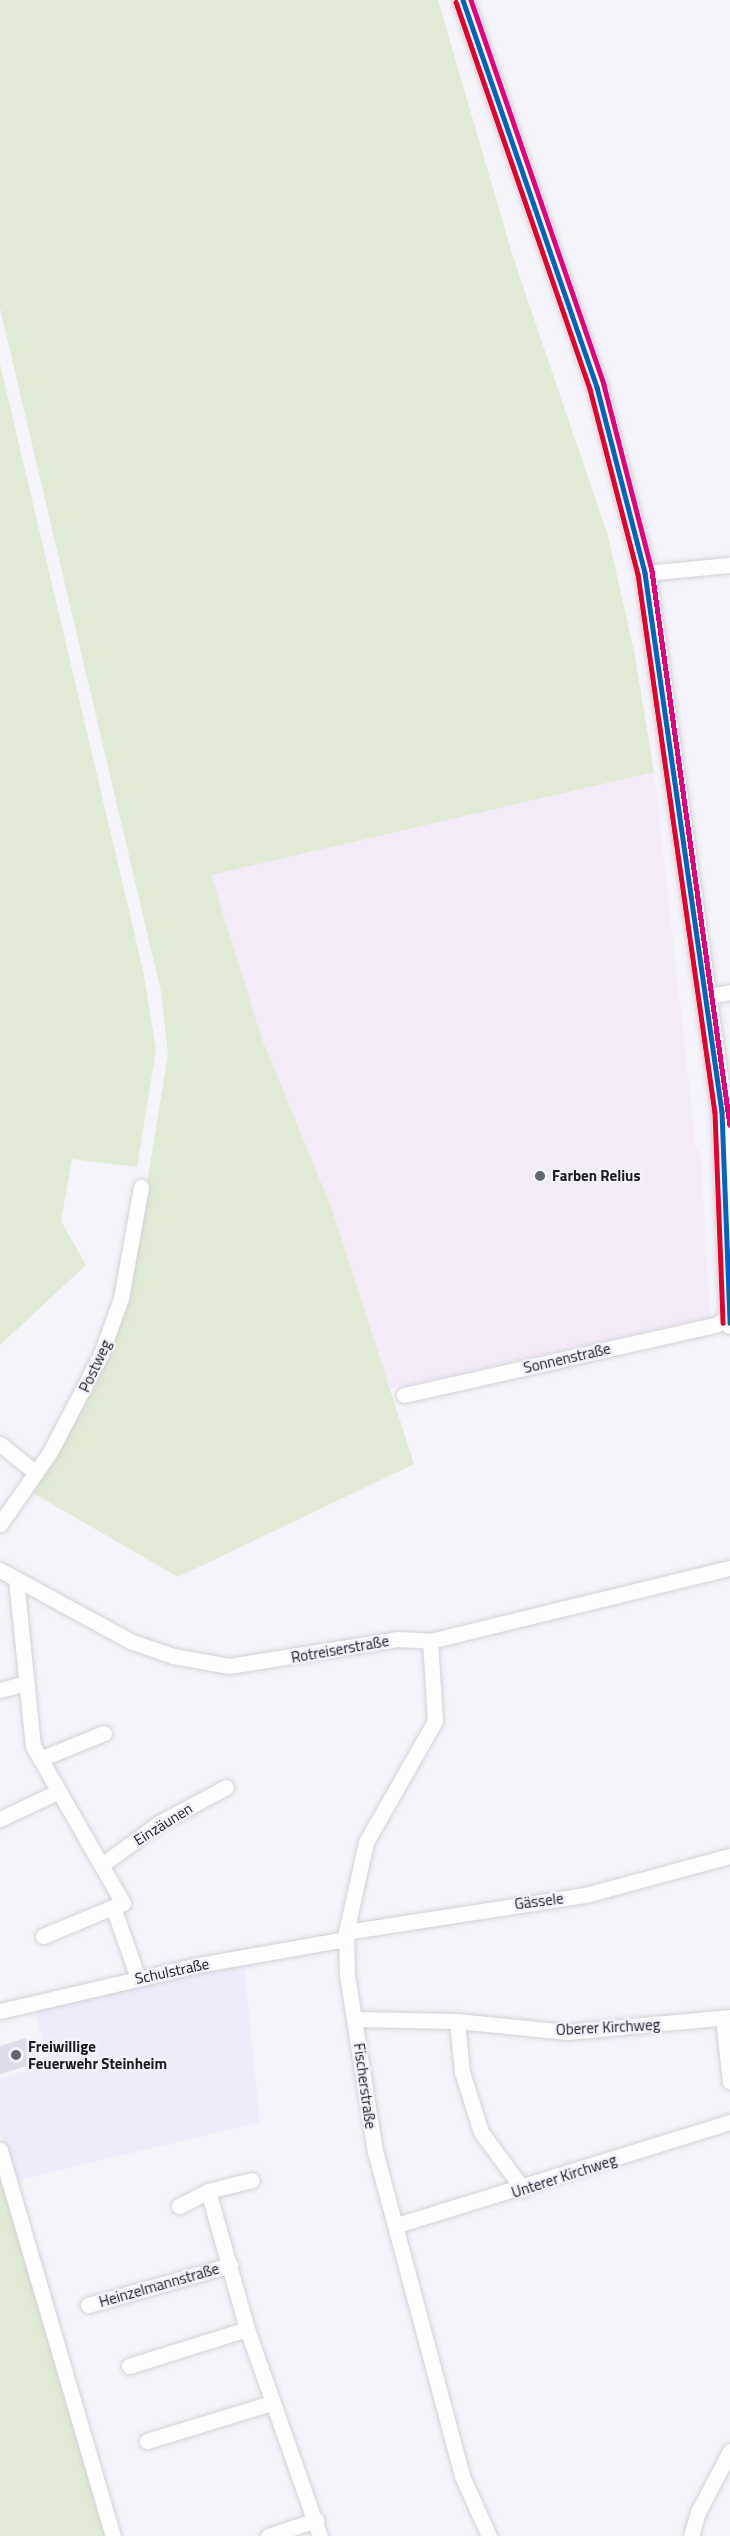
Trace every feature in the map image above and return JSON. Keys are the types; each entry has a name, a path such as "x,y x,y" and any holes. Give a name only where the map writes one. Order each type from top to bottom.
{"street":[{"path":"463,0 597,387 645,573 726,1112 730,1323"},
{"path":"645,573 730,565"},
{"path":"708,996 730,992"},
{"name":"Postweg","path":"0,1524 36,1473 73,1413 112,1328 141,1187"},
{"name":"Sonnenstraße","path":"404,1395 715,1325 729,1317"},
{"path":"0,1444 36,1473"},
{"name":"Rotreiserstraße","path":"0,1570 130,1641 210,1664 304,1656 396,1639 430,1641 730,1568"},
{"path":"16,1579 33,1746 57,1792 103,1864 123,1903 43,1936"},
{"name":"Fischerstraße","path":"430,1641 435,1721 373,1825 358,1868 346,1935 355,2019 375,2151 397,2225 462,2476 489,2536"},
{"path":"0,1690 26,1683"},
{"path":"40,1759 104,1734"},
{"name":"Einzäunen","path":"103,1864 159,1823 226,1787"},
{"path":"0,1820 57,1792"},
{"name":"Gässele","path":"346,1935 585,1895 730,1856"},
{"path":"113,1907 138,1978"},
{"name":"Schulstraße","path":"0,2011 138,1978 346,1935"},
{"name":"Oberer Kirchweg","path":"355,2019 457,2021 567,2032 727,2018 730,2082"},
{"path":"457,2021 462,2072 481,2132 523,2189"},
{"name":"Unterer Kirchweg","path":"397,2225 523,2189 730,2122"},
{"path":"0,2150 112,2536"},
{"path":"179,2206 208,2191 252,2180"},
{"name":"Heinzelmannstraße","path":"208,2191 247,2330 320,2536"},
{"name":"Heinzelmannstraße","path":"88,2305 230,2265"},
{"path":"129,2366 247,2330"},
{"path":"147,2441 271,2403"},
{"path":"692,2536 698,2512 730,2451"},
{"path":"268,2536 316,2520"}],"shaded area":[{"path":"654,772 696,1147 701,1157 710,1317 390,1389 332,1209 262,1039 211,875"},
{"path":"244,1964 260,2122 15,2181 0,2131 0,2079 49,2064 34,2008"}],"green space":[{"path":"0,0 438,0 513,257 608,536 634,651 654,772 211,875 262,1039 332,1209 414,1464 178,1577 33,1493 100,1372 142,1214 168,1054 161,992 0,308"},
{"path":"0,364 143,970 156,1050 137,1167 72,1159 61,1221 86,1265 0,1345"},
{"path":"0,2174 107,2536 0,2536"}],"building":[{"name":"Freiwillige Feuerwehr Steinheim","path":"26,2038 34,2064 0,2074 0,2046"}],"transit line":[{"path":"463,0 597,387 645,573 722,1112 730,1323"},
{"path":"471,0 604,385 652,571 730,1125"},
{"path":"456,2 590,389 638,574 715,1113 723,1323"}],"place":[{"name":"Farben Relius","path":"540,1176"},
{"name":"Freiwillige Feuerwehr Steinheim","path":"16,2055"}]}
